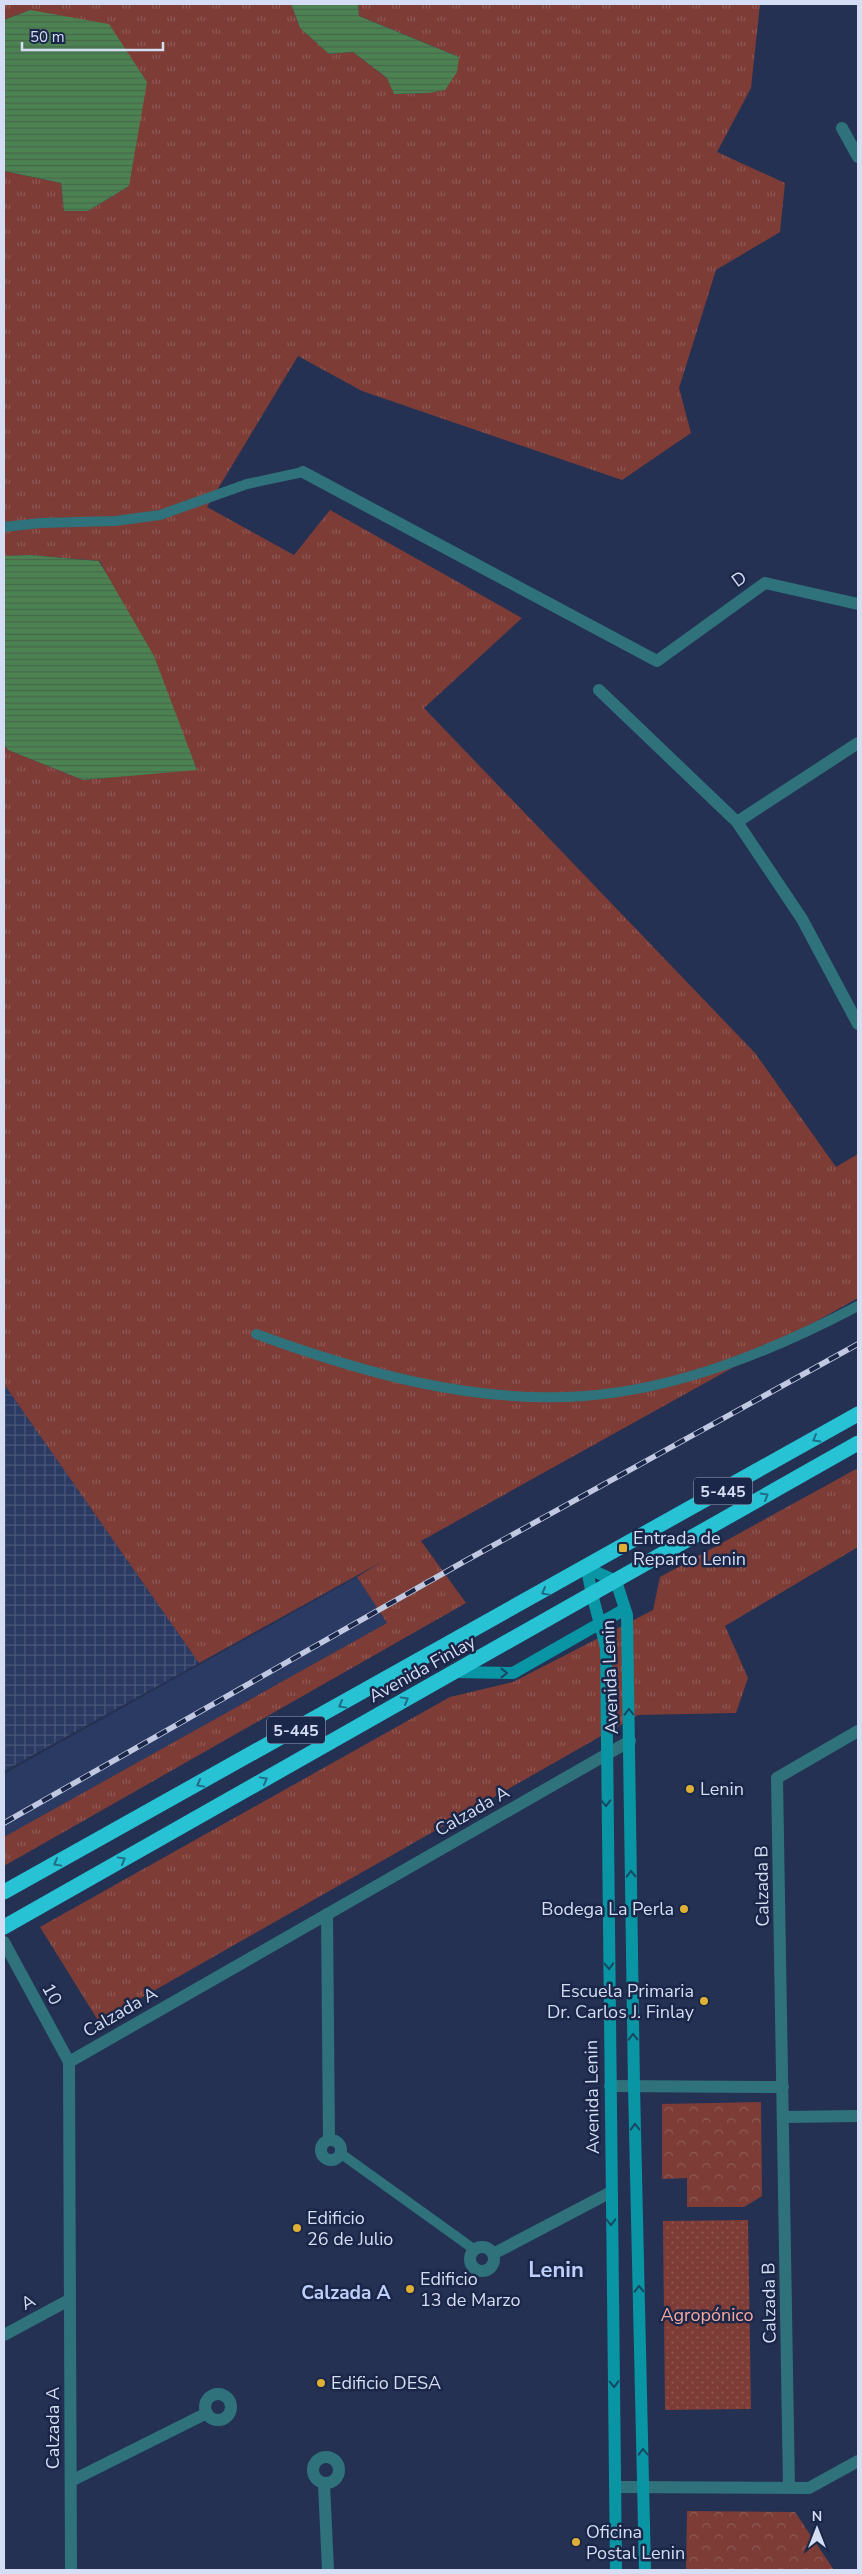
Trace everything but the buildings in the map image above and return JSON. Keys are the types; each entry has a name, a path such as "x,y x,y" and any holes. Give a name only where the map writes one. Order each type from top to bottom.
{"highway":[{"name":"Avenida Finlay","path":"4,1892 587,1568 858,1414"},
{"name":"Avenida Finlay","path":"4,1928 858,1443"}],"street":[{"path":"842,128 858,157"},
{"name":"D","path":"303,472 657,661 765,583 858,604"},
{"path":"599,690 737,822 802,919 858,1024"},
{"path":"737,822 858,743"},
{"path":"587,1568 616,1581"},
{"name":"Avenida Lenin","path":"587,1568 591,1596 601,1624 606,1648 605,1755 616,2570"},
{"name":"Avenida Lenin","path":"616,1581 626,1609 630,1741 634,2086 645,2570"},
{"path":"455,1672 512,1673 626,1609"},
{"name":"Calzada B","path":"790,2488 778,1778 858,1731"},
{"name":"Calzada A","path":"72,2570 69,2062 630,1741"},
{"path":"326,1914 330,2140 322,2146 322,2155 327,2160 334,2160 340,2153"},
{"name":"10","path":"4,1942 69,2062"},
{"path":"610,2086 783,2087"},
{"path":"783,2116 858,2116"},
{"path":"493,2254 611,2192"},
{"path":"485,2248 493,2254 494,2261 490,2268 479,2270 473,2266 471,2259 475,2250 485,2248"},
{"name":"A","path":"4,2335 69,2300"},
{"path":"71,2481 206,2413"},
{"path":"615,2487 809,2488 858,2461"},
{"path":"324,2484 328,2570"}],"lane":[{"path":"4,527 40,523 115,521 160,515 247,484 303,472"},
{"path":"256,1334 340,1362 445,1387 517,1396 584,1396 640,1388 729,1363 778,1345 858,1306"},
{"path":"340,2153 475,2250"}],"shaded area":[{"path":"291,4 358,4 359,16 459,57 457,72 445,90 429,93 394,94 387,78 353,52 329,54 300,28"},
{"path":"30,10 109,24 147,82 129,186 88,211 64,211 61,183 4,171 4,20"},
{"path":"30,555 99,561 154,656 197,770 83,780 8,750 4,745 4,556"},
{"path":"4,1384 199,1663 4,1771"},
{"path":"357,1577 387,1623 4,1837 4,1774"}],"green space":[{"path":"4,4 291,4 300,28 329,54 353,52 387,78 395,94 429,93 459,57 359,16 358,4 760,4 751,88 717,152 785,183 780,232 716,270 679,388 691,433 622,480 362,391 298,356 207,507 294,555 330,510 522,618 424,708 755,1053 836,1167 858,1154 858,1298 421,1541 466,1603 4,1866 4,1837 387,1623 357,1577 383,1561 199,1663 4,1384 4,745 8,750 83,780 197,769 100,561 30,555 4,556 4,171 61,183 64,211 88,211 129,186 30,10 4,20"},
{"path":"858,1468 858,1547 725,1626 748,1678 736,1713 638,1715 99,2022 40,1927 450,1697 513,1682 653,1610 660,1577"},
{"path":"761,2102 762,2196 744,2207 687,2207 687,2178 662,2179 662,2104"},
{"name":"Agropónico","path":"748,2220 751,2409 665,2410 663,2221"},
{"path":"687,2511 795,2512 834,2570 686,2570"}],"railway":[{"path":"4,1823 465,1561 858,1344"}],"place":[{"name":"Entrada de Reparto Lenin","path":"623,1548"},
{"name":"Lenin","path":"690,1789"},
{"name":"Bodega La Perla","path":"684,1909"},
{"name":"Escuela Primaria Dr. Carlos J. Finlay","path":"704,2001"},
{"name":"Edificio 26 de Julio","path":"297,2228"},
{"name":"Edificio 13 de Marzo","path":"410,2289"},
{"name":"Edificio DESA","path":"321,2383"},
{"name":"Oficina Postal Lenin","path":"576,2542"}],"district":[{"name":"Lenin","path":"556,2269"},
{"name":"Calzada A","path":"346,2292"}]}
